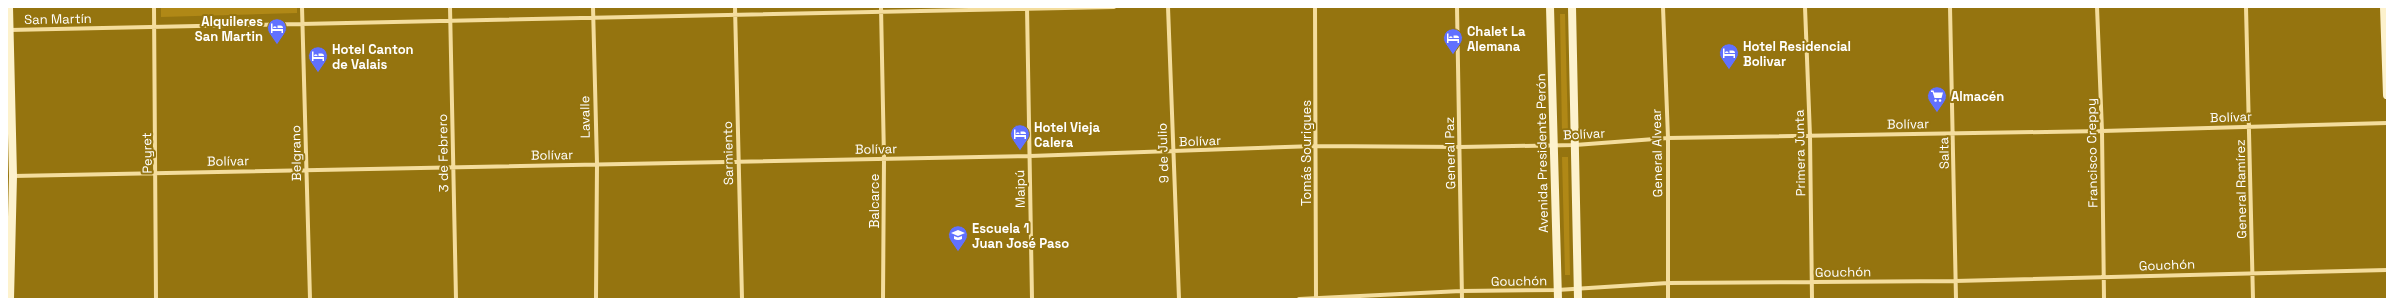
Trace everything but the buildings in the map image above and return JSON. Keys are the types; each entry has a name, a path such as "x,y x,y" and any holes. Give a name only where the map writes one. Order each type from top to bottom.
{"main road":[{"path":"9,7 13,176 8,282 10,299"},
{"name":"Avenida Presidente Perón","path":"1550,7 1558,295"},
{"path":"1572,7 1578,299"},
{"path":"2384,7 2387,95"}],"street":[{"name":"Peyret","path":"154,7 157,173 156,299"},
{"name":"Belgrano","path":"302,7 310,299"},
{"name":"3 de Febrero","path":"450,7 456,299"},
{"name":"Lavalle","path":"593,7 597,164 596,299"},
{"name":"Sarmiento","path":"735,7 742,299"},
{"name":"Balcarce","path":"881,7 884,159 883,299"},
{"name":"San Martín","path":"9,30 1114,7"},
{"name":"9 de Julio","path":"1168,7 1179,299"},
{"name":"Tomás Sourigues","path":"1315,7 1316,298"},
{"name":"General Paz","path":"1457,7 1462,299"},
{"name":"General Alvear","path":"1663,7 1668,138 1668,299"},
{"name":"Primera Junta","path":"1805,7 1810,136 1812,299"},
{"name":"Salta","path":"1950,7 1954,133 1956,299"},
{"name":"Francisco Creppy","path":"2097,7 2102,131 2104,299"},
{"name":"General Ramírez","path":"2246,7 2253,299"},
{"name":"Maipú","path":"1027,8 1032,299"},
{"name":"Bolívar","path":"13,176 1030,156 1316,146 1554,146 1668,138 2102,131 2387,123"},
{"name":"Gouchón","path":"1299,299 1462,291 1558,295 1578,290 1668,283 1955,281 2103,278 2252,272 2387,270"}],"shaded area":[{"path":"161,7 297,7 297,13 161,17"},
{"path":"1560,14 1565,14 1568,133 1562,133"},
{"path":"1562,157 1568,157 1570,275 1565,275"}],"place":[{"name":"Alquileres San Martin","path":"277,45"},
{"name":"Chalet La Alemana","path":"1453,55"},
{"name":"Hotel Residencial Bolivar","path":"1729,70"},
{"name":"Hotel Canton de Valais","path":"318,73"},
{"name":"Almacén","path":"1937,113"},
{"name":"Hotel Vieja Calera","path":"1020,151"},
{"name":"Escuela 1 Juan José Paso","path":"958,252"}]}
